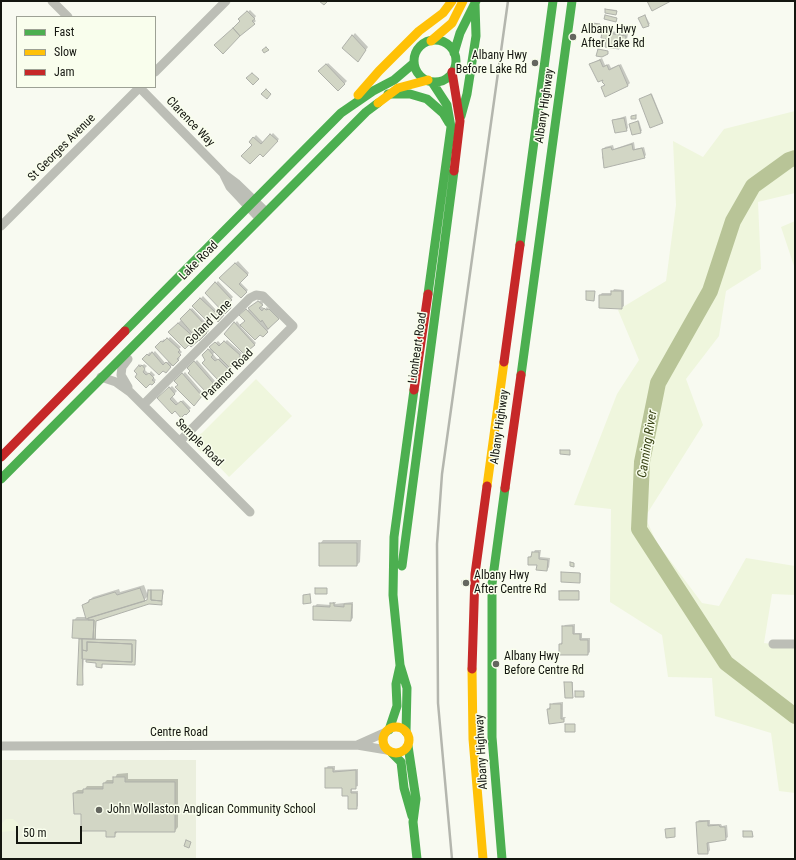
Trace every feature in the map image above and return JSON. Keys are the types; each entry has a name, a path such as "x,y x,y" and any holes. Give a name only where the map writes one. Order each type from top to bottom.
{"main road":[{"path":"352,104 379,72 419,31 443,12 452,1"},
{"path":"463,1 452,23 431,40 420,46 416,51 414,63 418,74 430,81 444,80 452,72 455,66 454,53 460,33 476,3"},
{"name":"Albany Highway","path":"483,859 473,739 472,656 475,574 553,1"},
{"name":"Albany Highway","path":"502,859 492,737 492,584 572,1"},
{"path":"460,121 467,94 476,36 476,3"},
{"path":"431,40 442,42 451,48 454,53"},
{"name":"Lake Road","path":"1,457 341,113 352,104 394,80 414,63"},
{"name":"Lionheart Road","path":"396,627 401,597 402,551 460,121 452,72"},
{"name":"Lake Road","path":"1,479 366,112 388,94 408,84 430,81"},
{"name":"Lionheart Road","path":"406,732 407,688 400,665 393,595 394,536 451,127 447,104 430,81"},
{"path":"388,94 410,94 427,99 442,113 451,127"},
{"path":"506,346 524,347"},
{"name":"Lionheart Road","path":"388,731 398,706 396,684 400,665"},
{"path":"413,822 416,799 413,770 408,746 409,738 406,732 396,727 388,731 383,743 400,762 403,770 404,788 413,822 417,859"},
{"path":"473,739 492,737"},
{"path":"390,751 400,753 408,746"}],"street":[{"path":"52,1 67,16"},
{"path":"156,71 226,1"},
{"name":"St Georges Avenue","path":"1,226 138,88"},
{"name":"Clarence Way","path":"140,88 224,174 230,187 252,204 263,215"},
{"name":"Goland Lane","path":"144,405 253,296 259,294 264,296 293,326"},
{"name":"Semple Road","path":"130,392 121,378 122,367 166,320 170,308"},
{"name":"Paramor Road","path":"180,441 293,326"},
{"name":"Semple Road","path":"101,377 116,382 130,392 250,512"},
{"path":"773,644 795,644"},
{"name":"Centre Road","path":"357,744 388,731"},
{"name":"Centre Road","path":"1,746 357,744 390,751"}],"shaded area":[{"path":"795,111 795,193 758,202 761,269 726,291 719,336 686,379 703,425 645,517 657,543 702,603 719,606 746,558 795,566 795,595 772,594 764,643 795,647 795,793 779,791 771,733 715,716 712,678 668,677 662,635 610,602 611,509 574,505 617,394 639,360 618,310 666,281 676,205 673,141 703,157 724,129"},
{"path":"795,221 795,269 781,227"},
{"path":"256,379 292,416 229,477 206,453 202,453 197,448 194,440 195,437 202,433"},
{"name":"John Wollaston Anglican Community School","path":"1,760 196,760 196,859 1,859"},
{"path":"6,819 13,819 17,822 20,828 18,830 2,832 1,824"}],"building":[{"path":"319,1 328,1 324,5"},
{"path":"647,1 671,1 652,11"},
{"path":"605,9 617,11 616,15 605,13"},
{"path":"247,11 255,19 252,21 255,24 240,36 233,28 240,21 238,19"},
{"path":"605,15 617,18 616,22 604,19"},
{"path":"645,15 649,26 643,28 638,18"},
{"path":"592,23 600,24 599,31 591,30"},
{"path":"233,28 240,36 223,54 214,45"},
{"path":"602,32 626,36 625,42 620,42 619,49 605,47 606,39 601,38"},
{"path":"352,35 366,50 358,62 342,48"},
{"path":"266,47 269,50 264,53 262,50"},
{"path":"598,49 608,51 608,54 602,57 596,56"},
{"path":"600,60 603,67 607,65 609,70 619,65 628,86 605,97 601,87 605,85 602,82 603,80 598,82 589,64"},
{"path":"326,64 345,84 338,91 318,71"},
{"path":"252,73 259,79 253,85 246,78"},
{"path":"266,89 271,94 267,99 261,94"},
{"path":"651,94 663,123 650,128 639,99"},
{"path":"636,115 636,119 631,119 631,116"},
{"path":"624,118 627,131 615,133 612,120"},
{"path":"638,121 641,133 632,135 629,124"},
{"path":"270,134 278,141 263,157 260,154 250,164 241,156 252,145 249,142 253,137 261,144"},
{"path":"632,144 633,150 642,148 645,158 604,168 602,149 611,147 612,150"},
{"path":"235,263 248,275 239,284 247,292 241,298 219,278"},
{"path":"215,282 232,300 229,303 231,308 225,314 205,293"},
{"path":"586,291 595,291 594,301 586,300"},
{"path":"611,291 622,291 622,309 599,308 599,295 611,295"},
{"path":"200,298 215,312 218,308 224,315 218,322 212,316 207,321 192,306"},
{"path":"258,301 263,305 259,308 262,311 264,308 266,310 269,309 279,319 268,329 262,320 261,322 248,308"},
{"path":"190,309 207,327 204,330 207,333 199,341 180,319"},
{"path":"246,309 268,332 263,337 260,335 255,340 240,325 245,321 239,315"},
{"path":"234,322 255,345 244,354 224,334"},
{"path":"178,323 198,341 191,347 189,345 185,349 168,332"},
{"path":"167,338 180,350 178,352 181,355 177,359 179,360 173,366 155,347"},
{"path":"224,341 240,355 240,357 233,362 234,363 230,368 209,347 215,342 219,346"},
{"path":"208,349 213,355 211,357 215,361 218,359 230,371 218,380 202,363 205,360 202,355"},
{"path":"152,352 163,365 166,362 171,367 166,373 163,371 159,375 142,359 147,354 149,356"},
{"path":"194,361 214,384 206,392 188,373 190,371 187,368"},
{"path":"139,365 140,367 142,365 145,369 143,372 146,375 149,373 154,378 152,380 155,382 146,388 135,377 137,374 134,371"},
{"path":"182,373 202,396 194,406 175,387 178,385 174,381"},
{"path":"169,387 175,394 170,399 176,405 181,401 190,411 181,418 175,411 172,414 157,398"},
{"path":"560,450 570,450 570,455 560,454"},
{"path":"319,543 357,543 357,566 319,566"},
{"path":"532,552 539,552 539,559 548,560 547,571 536,570 537,565 528,565 528,557 531,557"},
{"path":"570,562 574,563 574,567 570,566"},
{"path":"561,572 580,573 580,583 561,582"},
{"path":"140,588 145,601 86,619 82,605 89,602 89,600 115,592 117,595"},
{"path":"315,588 327,588 327,594 315,594"},
{"path":"148,590 151,590 151,600 162,601 162,605 149,604 96,621 95,639 93,639 94,620 88,620 88,618 147,600"},
{"path":"151,590 163,590 162,601 151,600"},
{"path":"559,591 579,591 579,600 559,600"},
{"path":"310,594 311,603 303,604 303,595"},
{"path":"330,603 334,603 334,606 344,607 344,604 352,604 351,621 313,620 313,606 330,607"},
{"path":"73,620 94,620 93,639 72,638"},
{"path":"562,626 573,626 573,634 580,634 580,640 588,640 588,655 559,655 559,644 562,644"},
{"path":"79,639 82,639 83,685 77,685"},
{"path":"82,639 136,640 135,665 102,664 102,668 96,667 96,663 86,662 86,660 132,662 132,644 87,642 87,651 82,650"},
{"path":"87,642 132,644 132,662 82,659 82,650 87,651"},
{"path":"564,682 572,682 573,698 565,698"},
{"path":"575,691 584,691 584,697 575,697"},
{"path":"550,704 561,704 561,719 564,719 564,722 549,724 547,709 550,709"},
{"path":"565,724 575,724 575,732 565,732"},
{"path":"325,768 333,768 333,772 356,770 356,789 351,789 351,793 357,793 357,809 348,809 348,796 342,796 342,788 325,788"},
{"path":"113,777 125,777 125,782 175,782 175,832 115,832 115,837 106,837 106,831 81,831 81,814 74,814 73,793 83,793 83,789 103,789 103,783 113,783"},
{"path":"708,821 708,826 719,825 720,827 725,827 726,840 707,843 708,854 698,854 696,822"},
{"path":"675,828 675,837 666,838 665,829"},
{"path":"743,831 752,831 753,837 743,837"},
{"path":"186,840 191,842 189,848 184,846"}],"waterway":[{"name":"Canning River","path":"795,158 789,160 753,186 733,221 710,291 658,383 642,462 639,529 726,663 795,716"}],"railway":[{"path":"452,859 438,703 437,544 442,474 508,1"}],"traffic: fast":[{"path":"454,53 460,33 476,1"},
{"path":"520,245 553,1"},
{"path":"521,375 572,1"},
{"path":"461,116 467,94 476,36 475,4"},
{"path":"435,40 450,46 456,61 450,76 435,82 420,76 414,61 420,46 435,40"},
{"path":"125,331 341,113 373,91 394,80 414,63"},
{"path":"428,294 451,127 447,105 432,82"},
{"path":"388,94 410,94 427,99 443,113 449,123"},
{"path":"1,479 366,112 378,103"},
{"path":"402,566 454,171"},
{"path":"406,732 407,688 400,665 393,595 394,537 414,390"},
{"path":"502,859 492,737 492,584 505,488"},
{"path":"389,730 397,706 396,684 400,666"},
{"path":"408,746 416,799 413,822 417,859"},
{"path":"392,753 401,762 404,788 412,816"}],"traffic: slow":[{"path":"358,95 379,71 419,31 443,13 452,1"},
{"path":"431,41 452,23 463,1"},
{"path":"378,103 398,88 428,80"},
{"path":"487,486 504,362"},
{"path":"472,669 473,739 483,859"},
{"path":"396,727 405,731 409,740 405,749 396,753 387,749 383,740 387,731 396,727"}],"traffic: jam":[{"path":"452,72 460,121 454,171"},
{"path":"504,362 520,245"},
{"path":"414,390 428,294"},
{"path":"1,457 125,331"},
{"path":"505,488 521,375"},
{"path":"472,669 475,574 487,486"}],"place":[{"name":"Albany Hwy After Lake Rd","path":"573,37"},
{"name":"Albany Hwy Before Lake Rd","path":"535,63"},
{"name":"Albany Hwy After Centre Rd","path":"466,583"},
{"name":"Albany Hwy Before Centre Rd","path":"496,664"},
{"name":"John Wollaston Anglican Community School","path":"99,810"}]}
